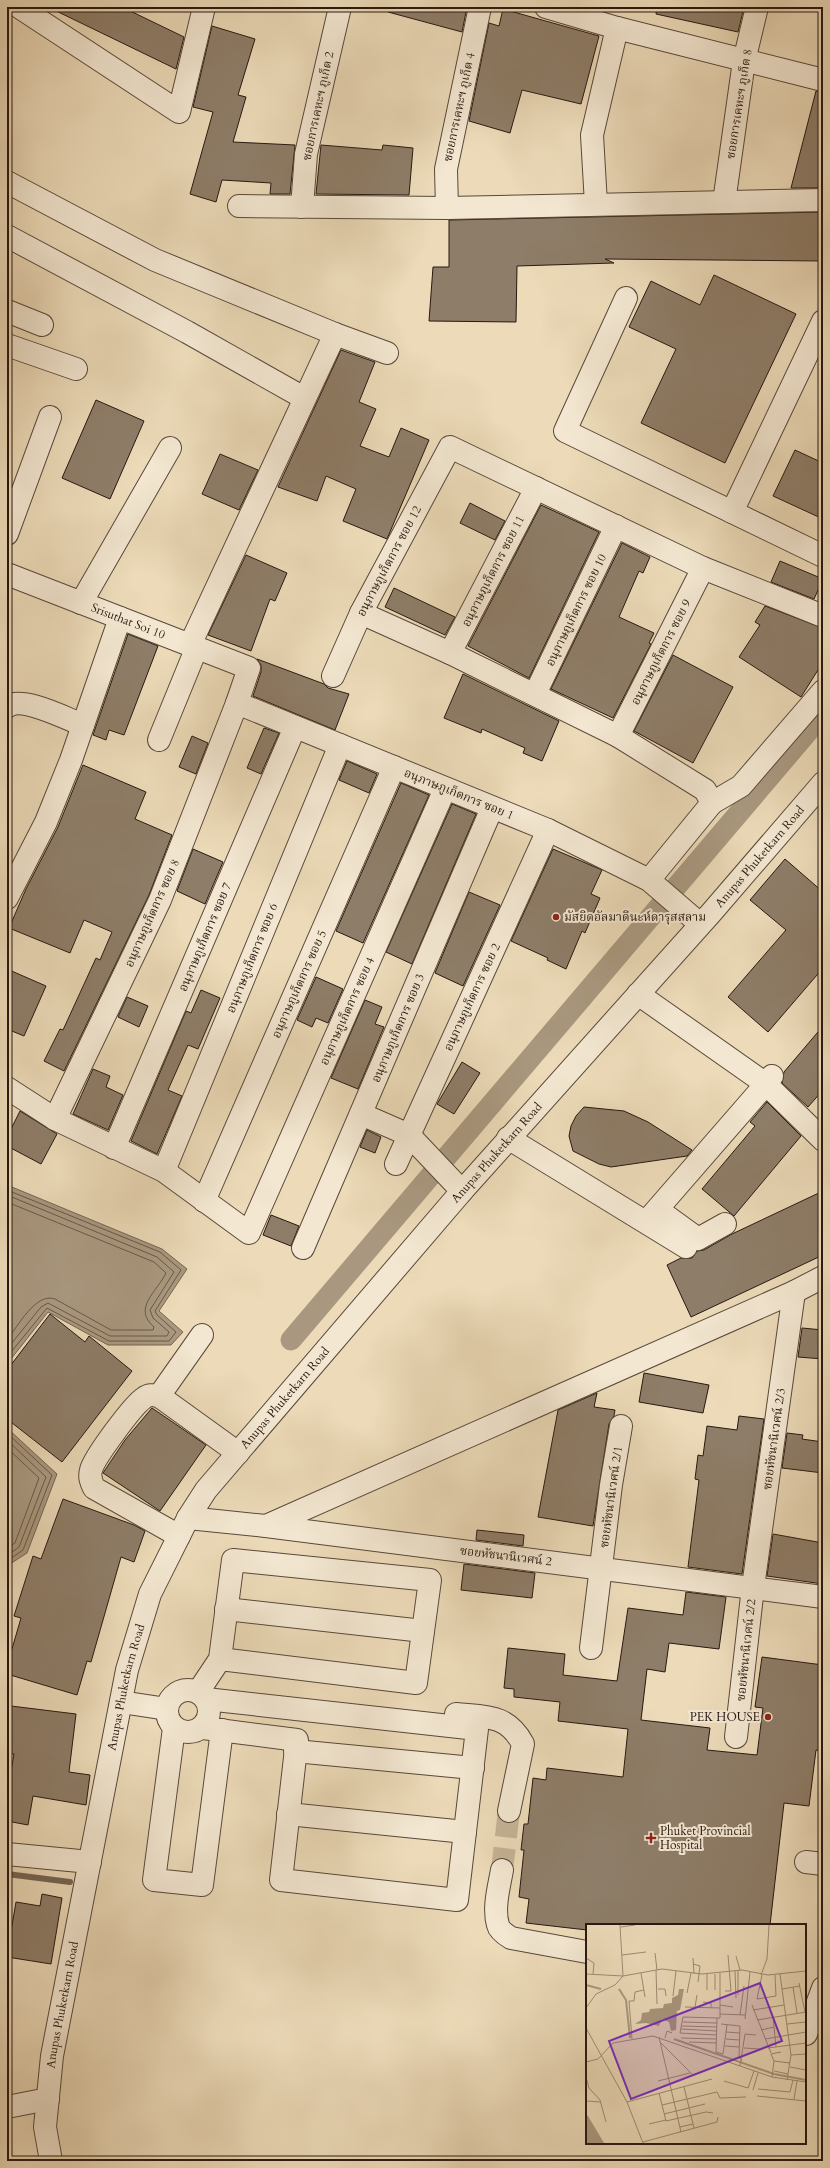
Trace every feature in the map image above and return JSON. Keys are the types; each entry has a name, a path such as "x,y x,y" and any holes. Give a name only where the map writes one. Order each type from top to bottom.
{"street":[{"path":"19,7 179,112 204,7"},
{"name":"ซอยการเคหะฯ ภูเก็ต 2","path":"302,206 306,154 340,7"},
{"name":"ซอยการเคหะฯ ภูเก็ต 4","path":"447,208 446,169 480,7"},
{"path":"546,7 617,28 823,80"},
{"name":"ซอยการเคหะฯ ภูเก็ต 8","path":"724,202 744,61 756,7"},
{"path":"596,204 592,135 617,28"},
{"path":"7,182 155,260 335,334 387,353"},
{"path":"239,206 447,208 823,200"},
{"path":"7,236 187,332 304,398"},
{"path":"626,298 565,431 823,556"},
{"path":"7,311 42,325"},
{"path":"732,512 823,321"},
{"path":"159,740 194,646 304,398 335,334"},
{"path":"7,345 76,369"},
{"path":"7,534 50,417"},
{"name":"อนุภาษภูเก็ตการ ซอย 12","path":"333,676 361,612 450,447 536,488"},
{"path":"81,603 170,448"},
{"path":"536,488 704,568 823,616"},
{"name":"อนุภาษภูเก็ตการ ซอย 11","path":"450,653 536,488"},
{"name":"อนุภาษภูเก็ตการ ซอย 10","path":"535,694 616,526"},
{"name":"อนุภาษภูเก็ตการ ซอย 9","path":"618,736 704,568"},
{"name":"Srisuthat Soi 10","path":"7,574 249,668 237,703"},
{"path":"361,612 535,694 618,736 705,790 712,803"},
{"path":"7,898 46,822 83,725 120,618"},
{"path":"649,880 712,803 741,786 823,691"},
{"path":"7,706 16,703 27,704 83,725"},
{"name":"อนุภาษภูเก็ตการ ซอย 1","path":"237,703 548,830 649,880 700,924"},
{"name":"อนุภาษภูเก็ตการ ซอย 8","path":"55,1119 160,900 237,703"},
{"name":"อนุภาษภูเก็ตการ ซอย 7","path":"114,1148 295,727"},
{"name":"อนุภาษภูเก็ตการ ซอย 6","path":"164,1171 340,745"},
{"name":"อนุภาษภูเก็ตการ ซอย 5","path":"204,1201 394,767"},
{"name":"Anupas Phuketkarn Road","path":"51,2161 45,2127 52,2056 127,1670 150,1594 183,1527 206,1490 462,1191 700,924 823,783"},
{"name":"อนุภาษภูเก็ตการ ซอย 4","path":"204,1201 249,1233 445,788"},
{"name":"อนุภาษภูเก็ตการ ซอย 3","path":"304,1248 492,808"},
{"name":"อนุภาษภูเก็ตการ ซอย 2","path":"396,1164 548,830"},
{"path":"638,994 769,1080 823,1140"},
{"path":"652,1216 769,1080"},
{"path":"7,1088 55,1119 164,1171 204,1201"},
{"path":"361,1114 408,1135 462,1191"},
{"path":"508,1138 652,1216 698,1239 724,1224"},
{"path":"652,1216 686,1247"},
{"path":"266,1526 794,1292 823,1277"},
{"name":"ซอยหัชนานิเวศน์ 2/3","path":"753,1587 794,1292"},
{"path":"159,1396 202,1335"},
{"path":"183,1527 110,1498 94,1488 90,1479 91,1470 100,1452 142,1398 148,1395 159,1396 238,1453"},
{"name":"ซอยหัชนานิเวศน์ 2/1","path":"591,1648 611,1485 621,1426"},
{"name":"ซอยหัชนานิเวศน์ 2","path":"183,1527 266,1526 823,1597"},
{"path":"202,1695 220,1659 233,1560 430,1580 416,1683 220,1659"},
{"name":"ซอยหัชนานิเวศน์ 2/2","path":"736,1737 753,1587"},
{"path":"226,1609 423,1631"},
{"path":"121,1702 170,1718 183,1733 212,1729 297,1740 281,1880 457,1900 477,1729 280,1707 202,1695 188,1690 178,1692 170,1699 170,1718 154,1880 202,1885 212,1729 208,1719 210,1708 202,1695"},
{"path":"280,1707 298,1698 496,1718 509,1725 517,1733 523,1744 509,1811"},
{"path":"295,1751 473,1768"},
{"path":"288,1814 465,1832"},
{"path":"7,1854 90,1862"},
{"path":"502,1870 497,1898 498,1926 503,1932 511,1938 586,1952"},
{"path":"811,2037 823,1988"},
{"path":"7,2108 48,2099"}],"water":[{"path":"7,1185 162,1249 187,1269 159,1311 183,1332 171,1345 108,1345 48,1312 7,1364"},
{"path":"7,1428 57,1474 27,1553 7,1566"}],"building":[{"path":"48,7 122,7 184,37 176,69"},
{"path":"388,7 467,7 462,32 388,12"},
{"path":"657,7 744,7 738,32 656,14"},
{"path":"503,9 599,36 581,104 522,90 510,133 469,121 489,23 499,26"},
{"path":"212,26 255,39 238,95 246,97 233,142 295,145 290,194 270,194 271,183 222,180 216,202 190,194 213,112 193,107"},
{"path":"816,91 823,92 823,188 791,188"},
{"path":"321,145 382,150 383,145 413,148 409,195 316,194"},
{"path":"823,212 823,261 605,259 614,263 517,266 516,322 429,321 433,267 449,267 449,220"},
{"path":"714,275 796,314 725,463 641,423 676,349 629,327 651,281 700,305"},
{"path":"341,350 375,362 359,402 376,409 360,446 389,457 401,428 429,440 387,539 343,521 356,489 326,476 317,501 278,487"},
{"path":"96,400 144,421 110,499 62,478"},
{"path":"795,450 823,463 823,519 773,496"},
{"path":"220,454 258,470 239,510 202,494"},
{"path":"470,503 505,521 495,540 460,523"},
{"path":"541,505 599,532 529,678 468,646"},
{"path":"622,543 650,557 643,573 639,571 619,617 654,633 649,643 651,644 613,718 551,689"},
{"path":"246,555 287,573 275,601 270,599 251,651 208,635"},
{"path":"780,561 823,579 814,599 771,582"},
{"path":"394,588 455,617 445,635 385,607"},
{"path":"765,606 823,628 823,662 801,697 739,657 760,625 755,622"},
{"path":"128,634 158,646 124,735 109,730 106,740 93,735"},
{"path":"673,655 733,687 693,763 634,731"},
{"path":"257,659 324,684 328,688 349,694 335,730 253,696 261,672 261,665"},
{"path":"463,674 559,721 542,761 523,753 525,748 482,729 481,733 444,718"},
{"path":"264,728 279,733 261,774 247,768"},
{"path":"192,736 208,743 196,774 179,767"},
{"path":"347,761 377,774 369,793 339,780"},
{"path":"83,765 146,792 135,819 172,835 149,895 64,1071 44,1061 60,1029 63,1030 96,958 100,960 112,932 84,920 70,953 9,928 26,889 58,827"},
{"path":"401,783 429,795 363,943 336,931"},
{"path":"452,804 476,814 412,964 386,952"},
{"path":"193,849 223,862 205,904 177,891"},
{"name":"มัสยิดอัลมาดีนะห์ดารุสสลาม","path":"553,849 602,870 591,894 600,898 585,933 582,931 566,969 547,960 548,958 511,941"},
{"path":"785,859 823,892 823,968 768,1032 728,997 786,930 750,900"},
{"path":"469,892 500,905 463,986 435,973"},
{"path":"7,969 46,986 24,1036 7,1029"},
{"path":"316,977 343,989 328,1023 316,1018 312,1027 297,1020"},
{"path":"201,990 220,998 198,1049 188,1045 168,1090 182,1096 157,1154 131,1141 186,1011 191,1013"},
{"path":"127,997 148,1006 139,1027 118,1017"},
{"path":"365,1000 382,1007 375,1024 384,1027 358,1089 331,1078"},
{"path":"823,1026 823,1090 808,1107 782,1083 784,1072"},
{"path":"462,1062 480,1073 454,1114 437,1104"},
{"path":"93,1069 110,1076 106,1087 123,1095 108,1130 73,1114"},
{"path":"767,1102 801,1136 734,1216 702,1189 755,1126 750,1122"},
{"path":"584,1107 624,1111 648,1122 692,1150 687,1156 611,1167 599,1164 573,1151 569,1136 571,1126 576,1116"},
{"path":"20,1111 57,1134 41,1164 7,1146 7,1137"},
{"path":"367,1130 381,1137 375,1153 360,1147"},
{"path":"823,1191 823,1255 691,1317 667,1265 681,1258 692,1258 697,1251 704,1250 732,1234"},
{"path":"271,1215 299,1226 291,1246 263,1235"},
{"path":"50,1314 85,1342 89,1336 132,1371 62,1462 7,1419 7,1370"},
{"path":"802,1328 823,1330 823,1359 798,1357"},
{"path":"644,1373 709,1385 703,1413 639,1402"},
{"path":"597,1393 594,1407 615,1410 614,1416 609,1424 593,1526 538,1517 558,1410"},
{"path":"152,1408 206,1445 160,1511 103,1473 125,1440"},
{"path":"739,1416 764,1419 742,1574 688,1567 699,1480 695,1479 698,1455 703,1456 707,1426 737,1430"},
{"path":"787,1433 803,1435 802,1439 823,1442 823,1473 782,1468"},
{"path":"63,1499 134,1525 145,1531 134,1562 121,1557 91,1662 87,1661 77,1695 7,1674 7,1666 21,1618 14,1616 33,1556 41,1559"},
{"path":"477,1530 524,1535 523,1546 476,1540"},
{"path":"773,1534 823,1543 823,1584 767,1576"},
{"path":"464,1564 535,1573 532,1598 461,1590"},
{"path":"686,1592 726,1597 719,1649 669,1643 665,1672 647,1669 641,1720 710,1728 707,1750 757,1755 763,1708 755,1707 762,1657 823,1665 823,1751 816,1750 809,1806 784,1803 770,1924 586,1924 586,1930 526,1923 529,1899 519,1897 524,1850 521,1850 524,1824 528,1824 533,1778 546,1780 547,1768 623,1777 628,1729 558,1721 560,1702 514,1697 514,1689 504,1688 508,1648 565,1654 563,1675 617,1681 628,1608 683,1615"},
{"path":"11,1706 76,1714 69,1772 90,1775 86,1805 33,1796 28,1825 7,1821 7,1794 14,1754 7,1754"},
{"path":"42,1894 62,1898 51,1964 7,1957 7,1937 10,1937 16,1902 40,1906"}],"waterway":[{"path":"291,1340 823,714"},
{"path":"7,1874 70,1882"}],"tunnel":[{"path":"502,1870 509,1811"}],"place":[{"name":"มัสยิดอัลมาดีนะห์ดารุสสลาม","path":"556,917"},
{"name":"PEK HOUSE","path":"768,1717"},
{"name":"Phuket Provincial Hospital","path":"651,1838"}]}
